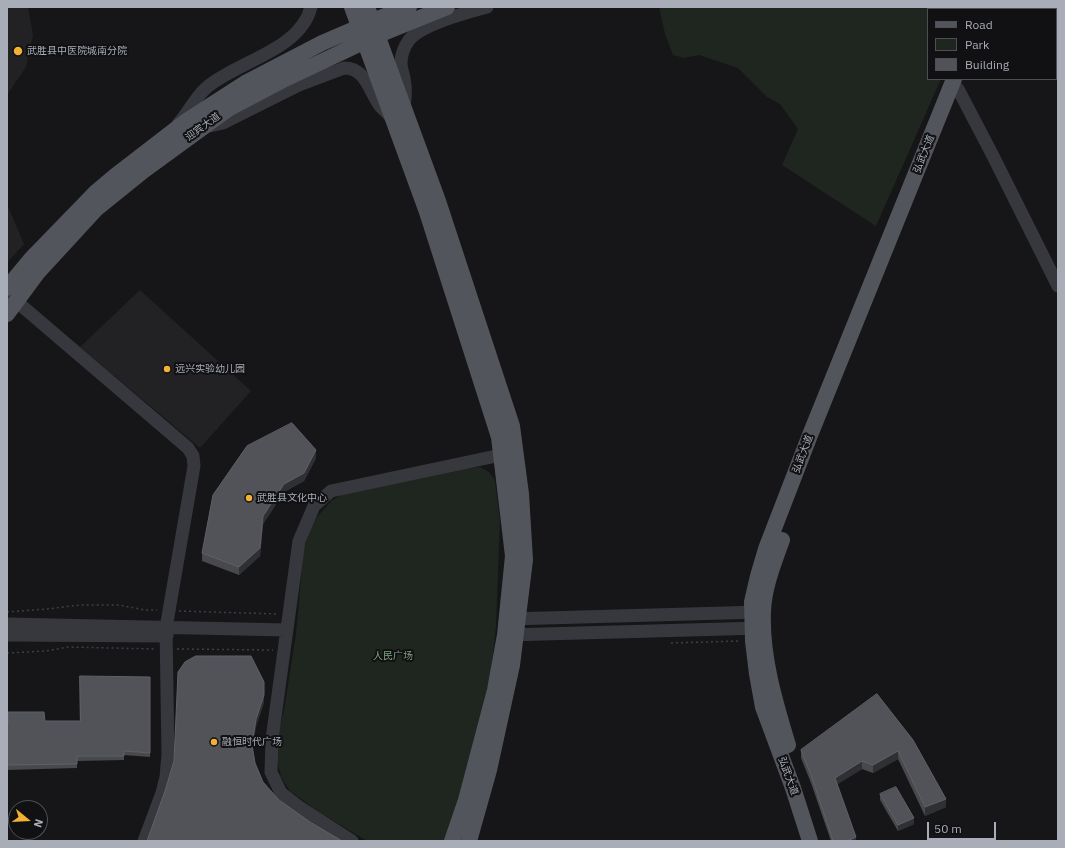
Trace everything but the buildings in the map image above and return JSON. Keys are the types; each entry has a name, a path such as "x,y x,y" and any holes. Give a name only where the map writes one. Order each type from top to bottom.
{"main road":[{"path":"352,7 384,76 398,113 438,201 512,426 521,494 525,560 512,619"},
{"path":"367,7 384,76"},
{"name":"迎宾大道","path":"9,299 41,248 96,192 169,134 246,82 322,43 409,7"},
{"name":"迎宾大道","path":"9,299 38,272 96,210 143,170 228,109 285,79 378,35 447,7"},
{"name":"弘武大道","path":"810,841 793,788 763,707 757,674 757,612 752,602 766,549 810,436 956,84"},
{"path":"398,113 427,212 499,437 513,556 511,635 512,665 489,770 469,841"},
{"name":"弘武大道","path":"758,628 766,655 773,698 822,841"},
{"path":"452,841 466,800 511,635"}],"street":[{"path":"169,134 206,89 221,78 279,46 293,36 305,24 310,7"},
{"path":"203,127 223,123 299,85 344,68 350,68 358,71 363,76 380,106 398,113 406,91 401,65 402,56 409,40 415,34 434,24 487,7"},
{"path":"956,84 1058,286"},
{"path":"9,299 188,448 193,456 194,466 169,610 167,638 168,754 166,777 162,793 144,841"},
{"path":"352,841 299,807 281,793 271,772 272,739 299,541 314,506 331,491 501,455"},
{"path":"512,619 757,612"},
{"path":"7,624 167,638"},
{"path":"511,635 758,628"},
{"path":"7,635 286,639"}],"path":[{"path":"7,612 47,610 80,605 119,605 145,610 289,614"},
{"path":"7,653 46,651 68,647 167,638 286,639"}],"shaded area":[{"name":"武胜县中医院城南分院","path":"7,7 28,7 33,35 26,67 7,95"},
{"path":"7,204 24,244 7,263"},
{"name":"远兴实验幼儿园","path":"140,290 251,391 200,448 80,347"}],"green space":[{"path":"659,7 959,8 927,8 927,80 941,80 876,226 782,165 798,129 780,104 767,97 738,68 699,55 684,58 673,55 665,34"},
{"name":"人民广场","path":"480,467 489,472 495,480 500,521 496,627 491,673 459,798 445,841 367,841 319,812 290,791 281,777 277,759 278,735 284,710 296,634 303,557 308,533 317,517 332,500 343,494 465,468"}],"place":[{"name":"武胜县中医院城南分院","path":"18,51"},
{"name":"远兴实验幼儿园","path":"167,369"},
{"name":"武胜县文化中心","path":"249,498"},
{"name":"融恒时代广场","path":"214,742"}]}
